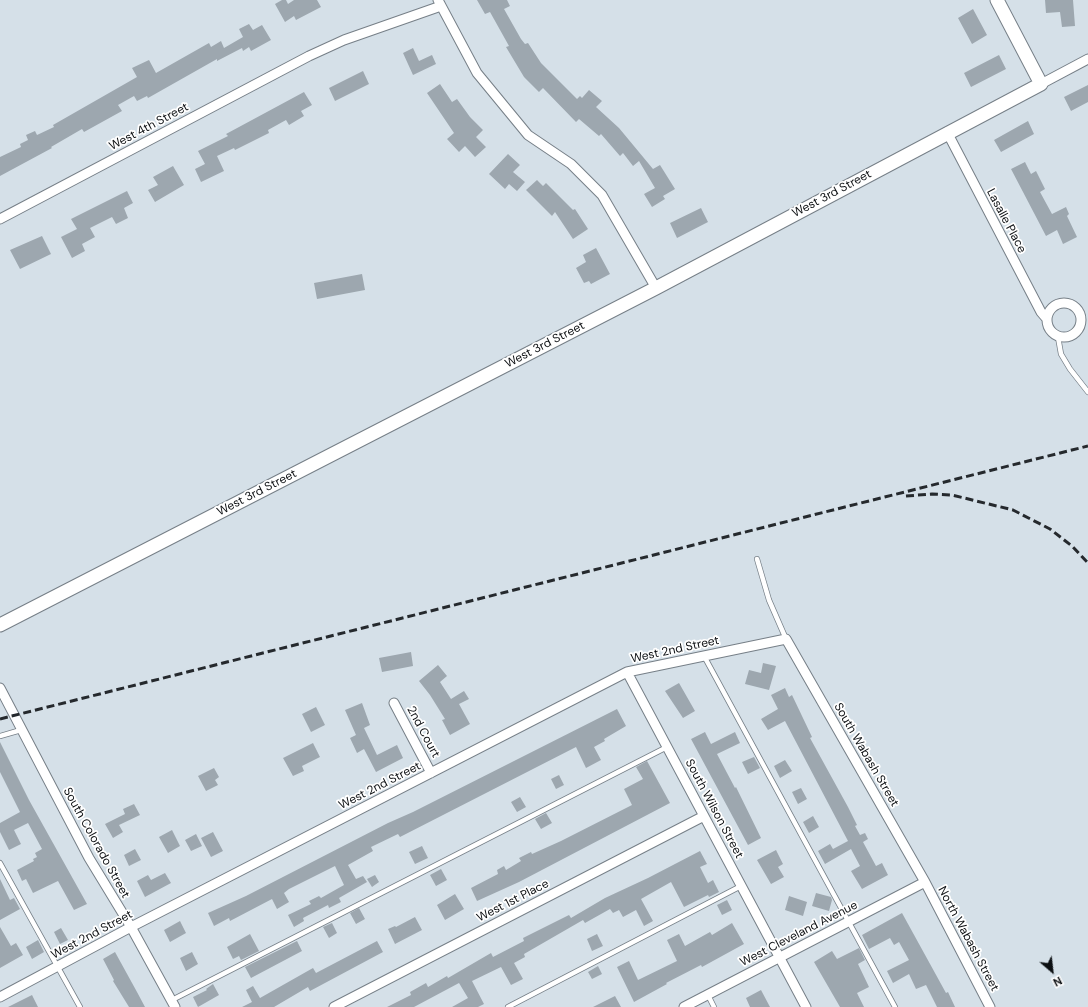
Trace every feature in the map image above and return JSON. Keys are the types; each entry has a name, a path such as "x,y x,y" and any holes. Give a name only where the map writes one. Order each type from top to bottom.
{"street":[{"path":"996,0 1041,84"},
{"path":"439,3 477,73 528,135 571,164 602,195 656,288"},
{"name":"West 4th Street","path":"0,219 309,56 344,40 439,3"},
{"name":"West 3rd Street","path":"0,625 656,288 947,132 1088,59"},
{"name":"Lasalle Place","path":"947,132 1041,312 1047,319 1050,330 1058,336"},
{"path":"1047,319 1049,313 1057,305 1068,303 1078,310 1082,321 1078,331 1069,337 1058,336"},
{"name":"West 2nd Street","path":"0,997 627,672 786,639"},
{"name":"South Wabash Street","path":"786,639 925,882"},
{"name":"South Wilson Street","path":"627,672 806,1007"},
{"name":"South Colorado Street","path":"0,688 89,858 131,928 173,1004"},
{"name":"2nd Court","path":"394,703 431,773"},
{"name":"West 1st Place","path":"334,1007 704,816"},
{"name":"West Cleveland Avenue","path":"684,1007 925,882"},
{"name":"North Wabash Street","path":"925,882 990,1007"}],"lane":[{"path":"1058,336 1061,354 1070,369 1088,392"},
{"path":"757,559 769,600 786,639"},
{"path":"704,656 895,1007"},
{"path":"0,736 21,730"},
{"path":"173,1004 666,747"},
{"path":"0,862 80,1007"},
{"path":"508,1007 742,886"},
{"path":"708,995 714,1007"}],"building":[{"path":"282,0 286,0 288,4 294,0 317,0 321,7 296,20 294,16 285,22 275,4"},
{"path":"477,0 507,0 510,6 504,9 521,39 525,44 528,43 541,63 577,99 580,96 582,98 589,90 602,101 596,107 619,128 653,169 660,165 675,189 663,196 665,199 652,207 644,194 655,188 639,161 633,166 623,153 620,156 601,134 599,136 579,119 576,122 543,88 539,92 524,77 506,47 509,46 490,12 485,14"},
{"path":"1045,0 1073,0 1075,26 1062,27 1060,12 1046,13"},
{"path":"973,9 987,35 972,44 958,18"},
{"path":"249,24 253,30 262,25 271,40 251,51 249,47 243,51 242,48 217,61 217,59 148,98 147,96 137,101 134,96 118,105 122,111 84,132 82,129 51,147 52,148 0,176 0,157 21,147 20,144 28,140 26,135 35,131 37,135 54,127 53,125 137,77 132,68 149,60 156,73 209,43 211,47 221,41 224,48 243,37 239,29"},
{"path":"413,48 419,61 432,55 436,64 413,75 403,53"},
{"path":"999,55 1006,69 971,87 964,73"},
{"path":"363,71 369,84 335,101 329,88"},
{"path":"440,84 452,102 457,99 470,117 483,130 476,137 486,147 475,157 465,146 459,152 447,139 454,133 427,93"},
{"path":"1088,85 1088,102 1071,111 1064,97"},
{"path":"304,92 312,105 301,111 304,116 289,125 286,120 268,130 269,133 235,150 234,148 217,156 224,171 201,182 195,169 205,164 198,151 228,136 226,134"},
{"path":"1028,121 1034,134 1001,152 994,140"},
{"path":"508,154 520,165 513,172 525,182 517,191 509,184 505,189 489,174"},
{"path":"1025,162 1031,174 1036,171 1045,189 1040,192 1052,214 1066,207 1069,214 1067,216 1077,237 1063,244 1057,230 1046,236 1011,169"},
{"path":"173,166 184,185 155,202 148,190 158,185 153,177"},
{"path":"537,180 543,186 546,183 573,210 575,209 588,229 573,239 555,212 552,216 526,190"},
{"path":"127,191 133,203 124,208 128,218 116,224 112,217 90,228 95,237 82,244 85,251 72,258 61,237 77,229 71,219"},
{"path":"701,208 708,222 677,238 670,223"},
{"path":"42,236 51,254 20,269 10,250"},
{"path":"596,248 610,274 591,284 589,281 584,283 576,268 586,262 583,255"},
{"path":"362,274 365,290 317,299 314,283"},
{"path":"411,652 413,666 382,672 379,658"},
{"path":"763,663 776,666 769,690 745,684 749,670 761,673"},
{"path":"438,665 447,676 440,682 451,699 464,691 469,699 459,704 470,724 450,735 442,720 445,719 419,681"},
{"path":"679,683 695,711 683,718 665,691"},
{"path":"785,688 789,697 792,695 812,737 810,738 848,807 857,825 855,826 860,835 865,833 868,839 863,842 876,866 882,863 888,875 862,889 851,871 860,866 851,849 825,864 818,851 830,844 833,849 848,841 785,721 768,730 761,719 778,709 771,695"},
{"path":"362,703 370,725 364,728 377,755 397,745 403,758 376,772 364,749 357,753 350,738 356,735 345,710"},
{"path":"316,707 325,725 311,732 302,714"},
{"path":"617,709 626,726 604,739 605,741 594,747 601,760 586,768 576,747 400,837 398,834 371,847 373,851 348,865 356,879 363,876 367,882 339,898 341,902 329,908 328,905 303,918 304,921 294,927 288,915 311,904 309,901 319,896 321,898 344,885 335,866 289,889 284,893 289,902 277,909 272,899 230,921 229,918 214,926 208,913 246,896 388,823 413,812"},
{"path":"705,732 711,744 735,732 740,743 717,754 735,788 736,787 761,838 748,845 691,739"},
{"path":"0,742 29,800 87,904 74,910 58,881 33,893 26,879 22,881 17,870 34,861 33,859 37,857 35,853 42,849 28,823 14,830 21,844 9,850 0,832 0,823 20,812 0,772"},
{"path":"313,743 320,757 302,766 304,771 293,776 283,758"},
{"path":"754,757 760,768 748,774 742,762"},
{"path":"785,760 792,771 780,778 774,766"},
{"path":"647,761 670,803 519,882 477,901 471,888 498,874 497,870 504,866 506,870 521,861 519,858 561,841 632,805 624,789 643,779 636,767"},
{"path":"214,768 219,777 215,780 218,785 206,791 198,776"},
{"path":"559,775 564,785 556,789 551,779"},
{"path":"801,788 807,799 798,804 792,792"},
{"path":"520,797 526,807 517,812 511,802"},
{"path":"134,804 140,815 119,825 123,832 113,838 105,824 125,814 123,809"},
{"path":"546,813 552,823 541,829 535,819"},
{"path":"813,816 819,827 809,833 803,822"},
{"path":"172,830 180,846 168,853 159,837"},
{"path":"213,832 223,851 211,857 201,838"},
{"path":"196,834 202,846 191,851 185,840"},
{"path":"422,846 428,858 415,864 409,852"},
{"path":"135,849 141,860 129,866 124,855"},
{"path":"776,850 783,864 778,867 784,877 771,884 757,860"},
{"path":"700,851 707,864 700,867 708,883 713,880 719,892 709,897 708,895 684,907 671,882 641,899 653,921 644,926 636,910 623,917 619,910 613,913 610,909 585,923 583,920 524,954 525,957 514,963 523,979 511,985 501,967 472,981 484,1004 478,1007 452,1007 468,998 459,983 414,1007 387,1007 411,995 410,992 426,983 428,987 447,976 448,978 491,953 493,957 524,941 523,938 569,915 571,918 605,898"},
{"path":"441,869 447,880 436,886 430,875"},
{"path":"165,873 171,883 145,897 137,881 148,875 151,880"},
{"path":"375,875 379,882 372,887 367,879"},
{"path":"0,879 10,900 14,898 20,909 0,920"},
{"path":"816,893 831,897 832,900 829,911 812,906"},
{"path":"455,894 464,909 445,920 437,905"},
{"path":"789,896 807,902 803,916 785,910"},
{"path":"727,900 732,910 722,915 717,905"},
{"path":"359,908 365,919 356,924 350,913"},
{"path":"902,913 946,993 948,992 955,1007 937,1007 926,985 916,989 909,974 893,983 887,971 909,960 899,942 894,945 890,938 869,949 862,935"},
{"path":"415,917 422,930 395,944 388,929 395,926 396,927"},
{"path":"180,921 186,933 170,942 164,930"},
{"path":"332,923 337,933 329,938 323,927"},
{"path":"732,923 744,944 702,967 701,965 666,983 667,984 634,1002 617,967 629,961 638,980 677,961 667,940 679,934 685,946 710,932 712,935"},
{"path":"0,927 11,946 16,943 23,955 0,968"},
{"path":"61,928 68,940 60,944 54,932"},
{"path":"250,934 259,951 241,960 239,956 233,959 227,947"},
{"path":"597,934 603,946 592,951 587,939"},
{"path":"38,940 44,952 32,959 26,947"},
{"path":"297,941 302,951 251,978 245,967"},
{"path":"377,941 383,952 310,991 308,987 274,1007 242,1007 252,1002 246,990 253,986 260,998 313,968 316,973"},
{"path":"859,948 865,960 858,964 869,987 857,993 864,1007 840,1007 814,962 832,951 837,959"},
{"path":"115,952 145,1007 129,1007 113,981 114,980 103,959"},
{"path":"192,952 198,964 186,971 180,958"},
{"path":"598,966 602,974 592,979 588,972"},
{"path":"213,984 219,995 198,1007 193,997 207,990 206,989"},
{"path":"761,990 770,1007 750,1007 746,998"},
{"path":"32,995 38,1007 8,1007"},
{"path":"615,996 621,1007 593,1007"}],"railway":[{"path":"0,719 1088,446"},
{"path":"906,496 932,494 952,495 1013,510 1050,529 1072,546 1088,563"}]}
